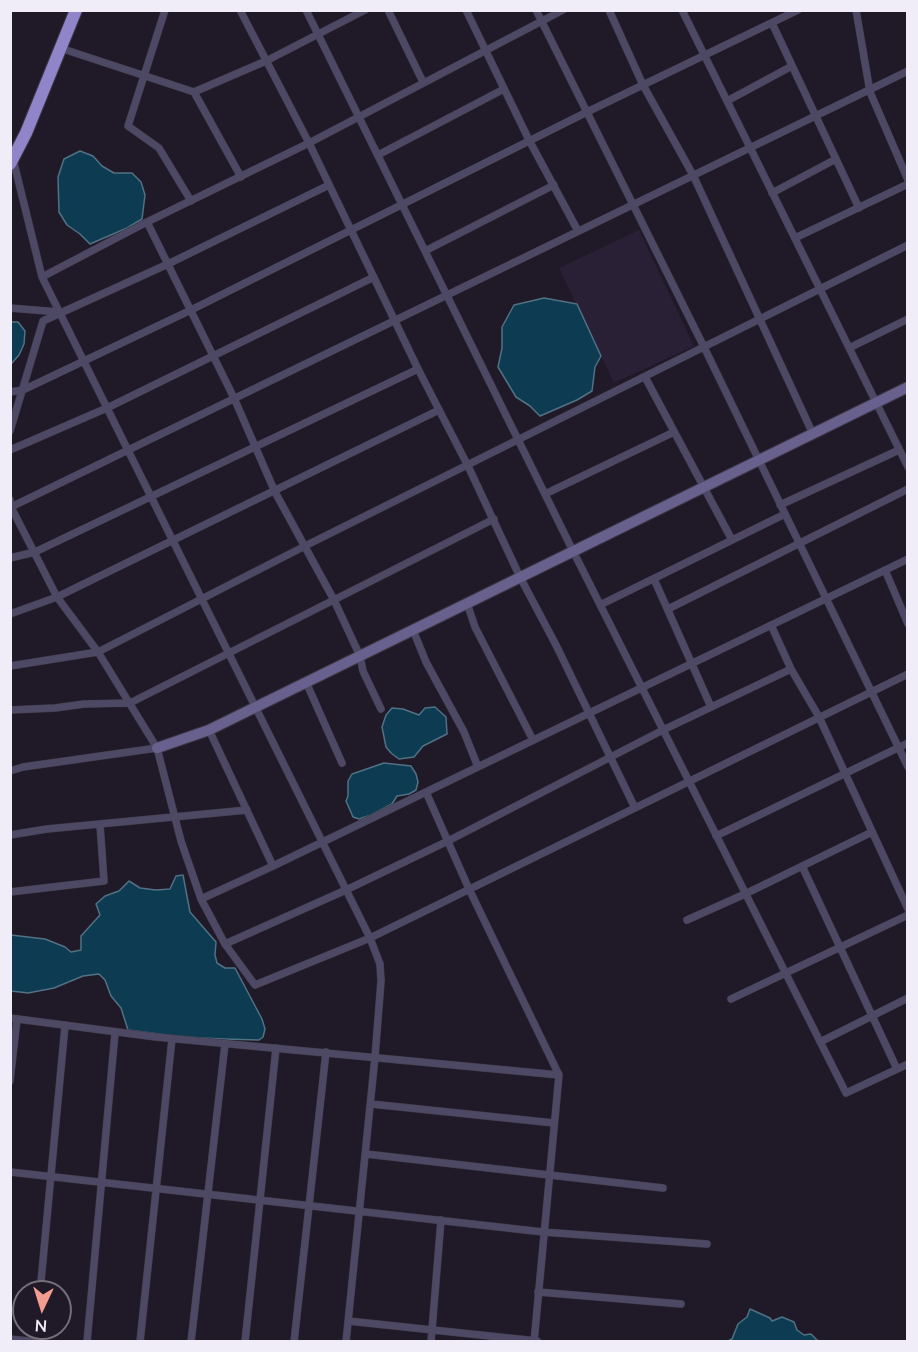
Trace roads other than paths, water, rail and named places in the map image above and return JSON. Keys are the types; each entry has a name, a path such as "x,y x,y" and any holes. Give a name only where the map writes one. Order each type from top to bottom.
{"highway":[{"path":"12,160 75,10"}],"street":[{"path":"165,10 128,126 159,148 191,201"},
{"path":"240,10 309,143 635,808"},
{"path":"306,10 573,551 846,1093 908,1064"},
{"path":"60,48 194,92 266,61 365,10"},
{"path":"388,10 423,82"},
{"path":"466,10 504,89 578,231"},
{"path":"536,10 704,347 908,767"},
{"path":"42,277 147,222 309,143 563,10"},
{"path":"609,10 643,85 693,175 813,434"},
{"path":"682,10 908,467"},
{"path":"10,392 23,390 191,310 530,140 798,10"},
{"path":"795,238 908,182 869,89 856,10"},
{"path":"772,23 859,208"},
{"path":"727,100 792,66"},
{"path":"908,71 128,450 11,502 57,597 98,652 157,748 181,841 201,899 225,944 255,985 370,938 908,674"},
{"path":"378,155 504,89"},
{"path":"194,92 241,177"},
{"path":"772,193 836,159"},
{"path":"12,160 42,277 370,938 380,964 381,981 371,1104 346,1341"},
{"path":"10,431 43,321 168,264 329,185"},
{"path":"425,251 554,185"},
{"path":"147,222 234,398 274,491 334,600 381,709"},
{"path":"10,666 98,652 908,245"},
{"path":"10,450 107,408 375,277"},
{"path":"10,308 60,312"},
{"path":"849,348 908,319"},
{"path":"10,558 35,552 418,369"},
{"path":"645,377 732,540"},
{"path":"10,771 23,766 157,748 209,730 908,387"},
{"path":"10,614 57,597 439,410"},
{"path":"545,494 674,432"},
{"path":"780,505 899,450"},
{"path":"668,609 908,489"},
{"path":"600,605 784,514"},
{"path":"10,710 130,703 494,519"},
{"path":"201,899 908,558"},
{"path":"885,570 908,624"},
{"path":"654,579 711,707"},
{"path":"467,603 476,627 533,740"},
{"path":"771,625 791,669 819,717 908,909"},
{"path":"413,630 426,662 464,732 478,766"},
{"path":"225,944 448,841 663,730 791,669"},
{"path":"306,682 342,763"},
{"path":"209,730 273,866"},
{"path":"716,836 908,743"},
{"path":"348,1321 535,1341 543,1232 559,1075 469,889 426,792"},
{"path":"10,835 47,829 247,810"},
{"path":"10,892 104,881 100,825"},
{"path":"687,920 872,832"},
{"path":"802,866 897,1069"},
{"path":"731,999 908,915"},
{"path":"820,1042 908,999"},
{"path":"10,1081 14,1019 172,1039 559,1075"},
{"path":"41,1280 65,1026"},
{"path":"87,1341 115,1033"},
{"path":"140,1341 172,1039"},
{"path":"191,1341 225,1044"},
{"path":"245,1341 276,1048"},
{"path":"294,1341 326,1052"},
{"path":"371,1104 554,1123"},
{"path":"366,1154 663,1188"},
{"path":"10,1172 543,1232 707,1244"},
{"path":"431,1341 441,1220"},
{"path":"538,1292 681,1304"},
{"path":"10,1339 36,1341"}],"water":[{"path":"80,151 93,156 102,166 114,173 132,173 141,182 145,195 142,219 90,244 67,225 59,212 58,177 64,159"},
{"path":"544,298 577,304 601,356 595,367 592,391 540,416 516,397 498,367 502,348 502,327 514,305"},
{"path":"11,322 18,322 25,331 24,344 19,355 11,364"},
{"path":"435,707 446,717 447,734 423,746 414,757 399,759 391,753 386,747 382,727 386,715 392,708 419,715 425,708"},
{"path":"384,763 411,766 418,782 416,790 397,796 392,804 371,815 359,819 353,817 346,801 348,781 352,774"},
{"path":"183,875 190,912 216,942 217,963 225,968 235,968 262,1019 265,1029 263,1037 259,1040 182,1037 128,1030 121,1008 111,996 105,980 99,974 83,976 54,988 28,993 11,991 11,935 45,939 71,952 81,950 81,936 100,915 96,904 105,896 119,891 129,881 140,888 170,889 176,876"},
{"path":"750,1309 772,1321 782,1317 794,1322 797,1330 804,1335 811,1334 818,1341 728,1341 732,1339 738,1324 747,1317"}]}
